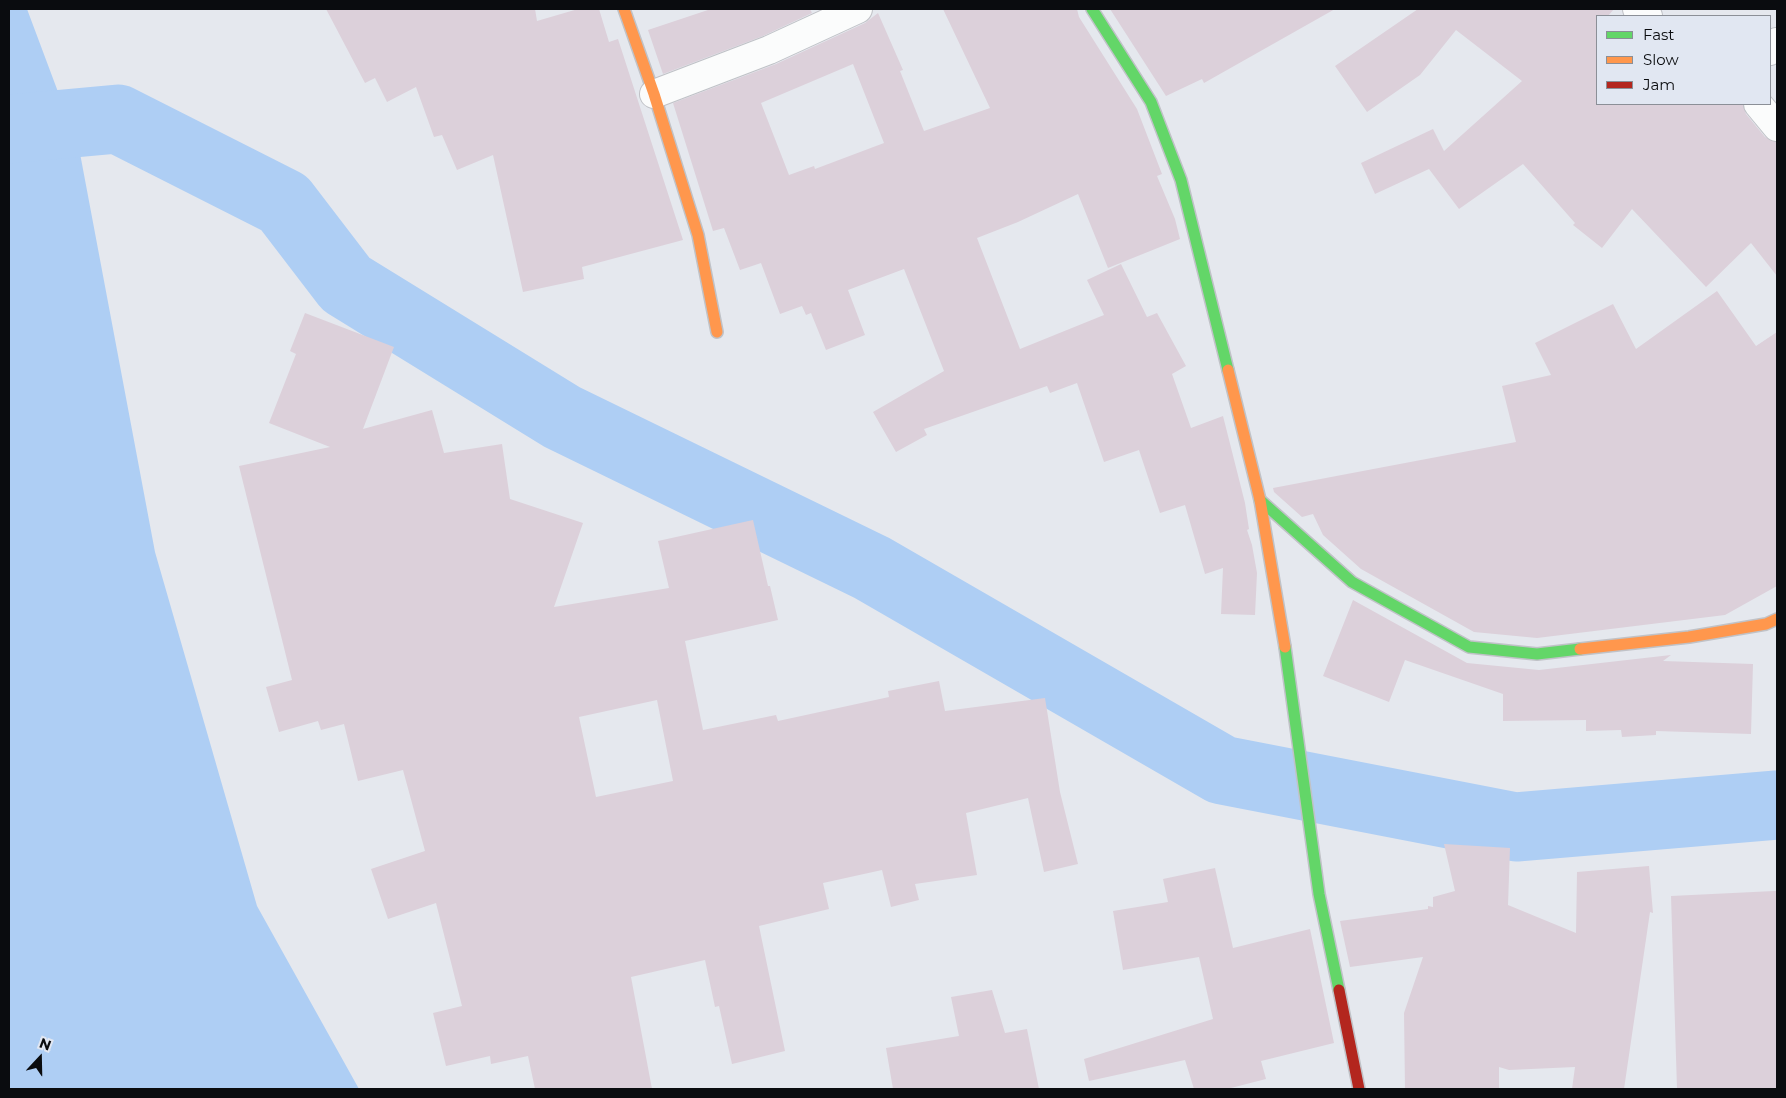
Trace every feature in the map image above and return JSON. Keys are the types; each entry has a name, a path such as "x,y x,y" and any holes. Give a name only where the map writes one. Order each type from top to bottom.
{"street":[{"path":"624,9 654,94 698,235 717,332"},
{"path":"654,94 769,50 858,9"},
{"path":"1092,9 1151,102 1181,180 1260,500 1281,620 1319,894 1359,1089"},
{"path":"1759,105 1777,127"},
{"path":"1260,500 1352,582 1469,647 1537,654 1689,637 1766,624 1777,619"}],"water":[{"path":"9,9 27,9 79,148 155,552 257,906 359,1089 9,1089"}],"building":[{"path":"326,9 535,9 537,21 578,9 599,9 609,42 618,39 683,240 582,267 584,279 523,292 493,155 457,170 442,135 434,137 416,87 387,102 375,78 365,83"},
{"path":"711,9 810,9 812,13 763,36 663,74 648,30"},
{"path":"943,9 1077,9 1079,17 1137,109 1162,174 1157,176 1175,219 1180,239 1108,268 1078,194 1018,222 977,238 1020,349 1104,315 1087,280 1121,264 1147,317 1157,313 1186,366 1172,374 1191,428 1223,416 1245,503 1249,529 1247,530 1257,573 1255,615 1221,614 1223,568 1205,574 1185,505 1160,513 1139,450 1104,462 1077,383 1050,393 1047,386 924,429 927,435 896,452 873,412 944,371 904,269 848,290 865,335 826,350 811,313 806,315 802,306 780,314 761,263 740,270 724,228 713,231 673,103 776,64 865,23 878,13 903,70 900,71 924,131 990,108","holes":["853,64 884,143 815,169 814,166 789,175 761,103"]},
{"path":"1110,9 1335,9 1204,83 1202,79 1166,96"},
{"path":"1418,9 1614,9 1609,15 1596,15 1596,105 1743,105 1746,114 1765,137 1777,142 1777,276 1751,243 1706,287 1632,209 1602,248 1573,225 1575,223 1523,164 1459,209 1429,169 1375,194 1361,163 1433,129 1444,151 1522,81 1456,30 1420,75 1367,112 1335,66"},
{"path":"1717,291 1756,346 1777,332 1777,586 1725,615 1537,638 1474,632 1361,569 1323,535 1313,514 1302,517 1274,492 1273,488 1516,442 1502,386 1551,375 1535,343 1613,304 1636,349"},
{"path":"305,313 394,347 363,429 432,410 444,453 502,444 510,499 583,523 554,607 669,588 658,541 753,520 778,620 685,641 703,730 776,715 778,721 889,697 888,691 939,681 945,711 1045,698 1060,792 1078,864 1044,872 1028,798 966,813 977,875 915,884 919,900 891,907 882,870 823,883 829,909 759,926 785,1051 732,1064 719,1006 715,1007 705,960 631,977 652,1089 535,1089 528,1056 491,1064 490,1056 446,1066 433,1013 462,1006 436,903 388,919 371,869 425,851 403,770 358,781 344,724 321,730 318,721 279,732 266,687 292,680 239,466 330,447 269,423 296,354 290,351","holes":["657,700 673,781 596,797 579,717"]},
{"path":"1353,600 1467,663 1539,670 1671,655 1663,661 1753,664 1751,734 1656,731 1656,735 1622,737 1621,730 1586,731 1586,720 1503,721 1503,694 1405,660 1389,702 1323,676"},
{"path":"1444,844 1510,848 1508,905 1576,933 1577,872 1649,866 1653,913 1650,912 1624,1089 1572,1089 1575,1067 1509,1070 1499,1067 1499,1089 1405,1089 1404,1013 1423,957 1350,967 1340,921 1428,909 1428,906 1433,907 1433,897 1455,891"},
{"path":"1215,868 1233,948 1310,929 1334,1043 1261,1061 1266,1079 1227,1089 1194,1089 1185,1060 1089,1081 1084,1059 1213,1019 1199,957 1123,970 1113,911 1168,902 1163,879"},
{"path":"1777,891 1777,1089 1677,1089 1671,896"},
{"path":"992,990 1005,1033 1027,1029 1039,1089 893,1089 886,1048 959,1036 951,997"}],"waterway":[{"path":"9,129 118,119 284,203 346,284 562,417 872,568 1222,770 1516,827 1777,805"}],"traffic: fast":[{"path":"1092,9 1151,102 1181,180 1228,370"},
{"path":"1260,500 1352,582 1469,647 1537,654 1580,649"},
{"path":"1285,647 1319,894 1339,990"}],"traffic: slow":[{"path":"624,9 654,94 698,235 717,332"},
{"path":"1228,370 1260,500 1285,647"},
{"path":"1580,649 1689,637 1766,624 1777,619"}],"traffic: jam":[{"path":"1339,990 1359,1089"}]}
